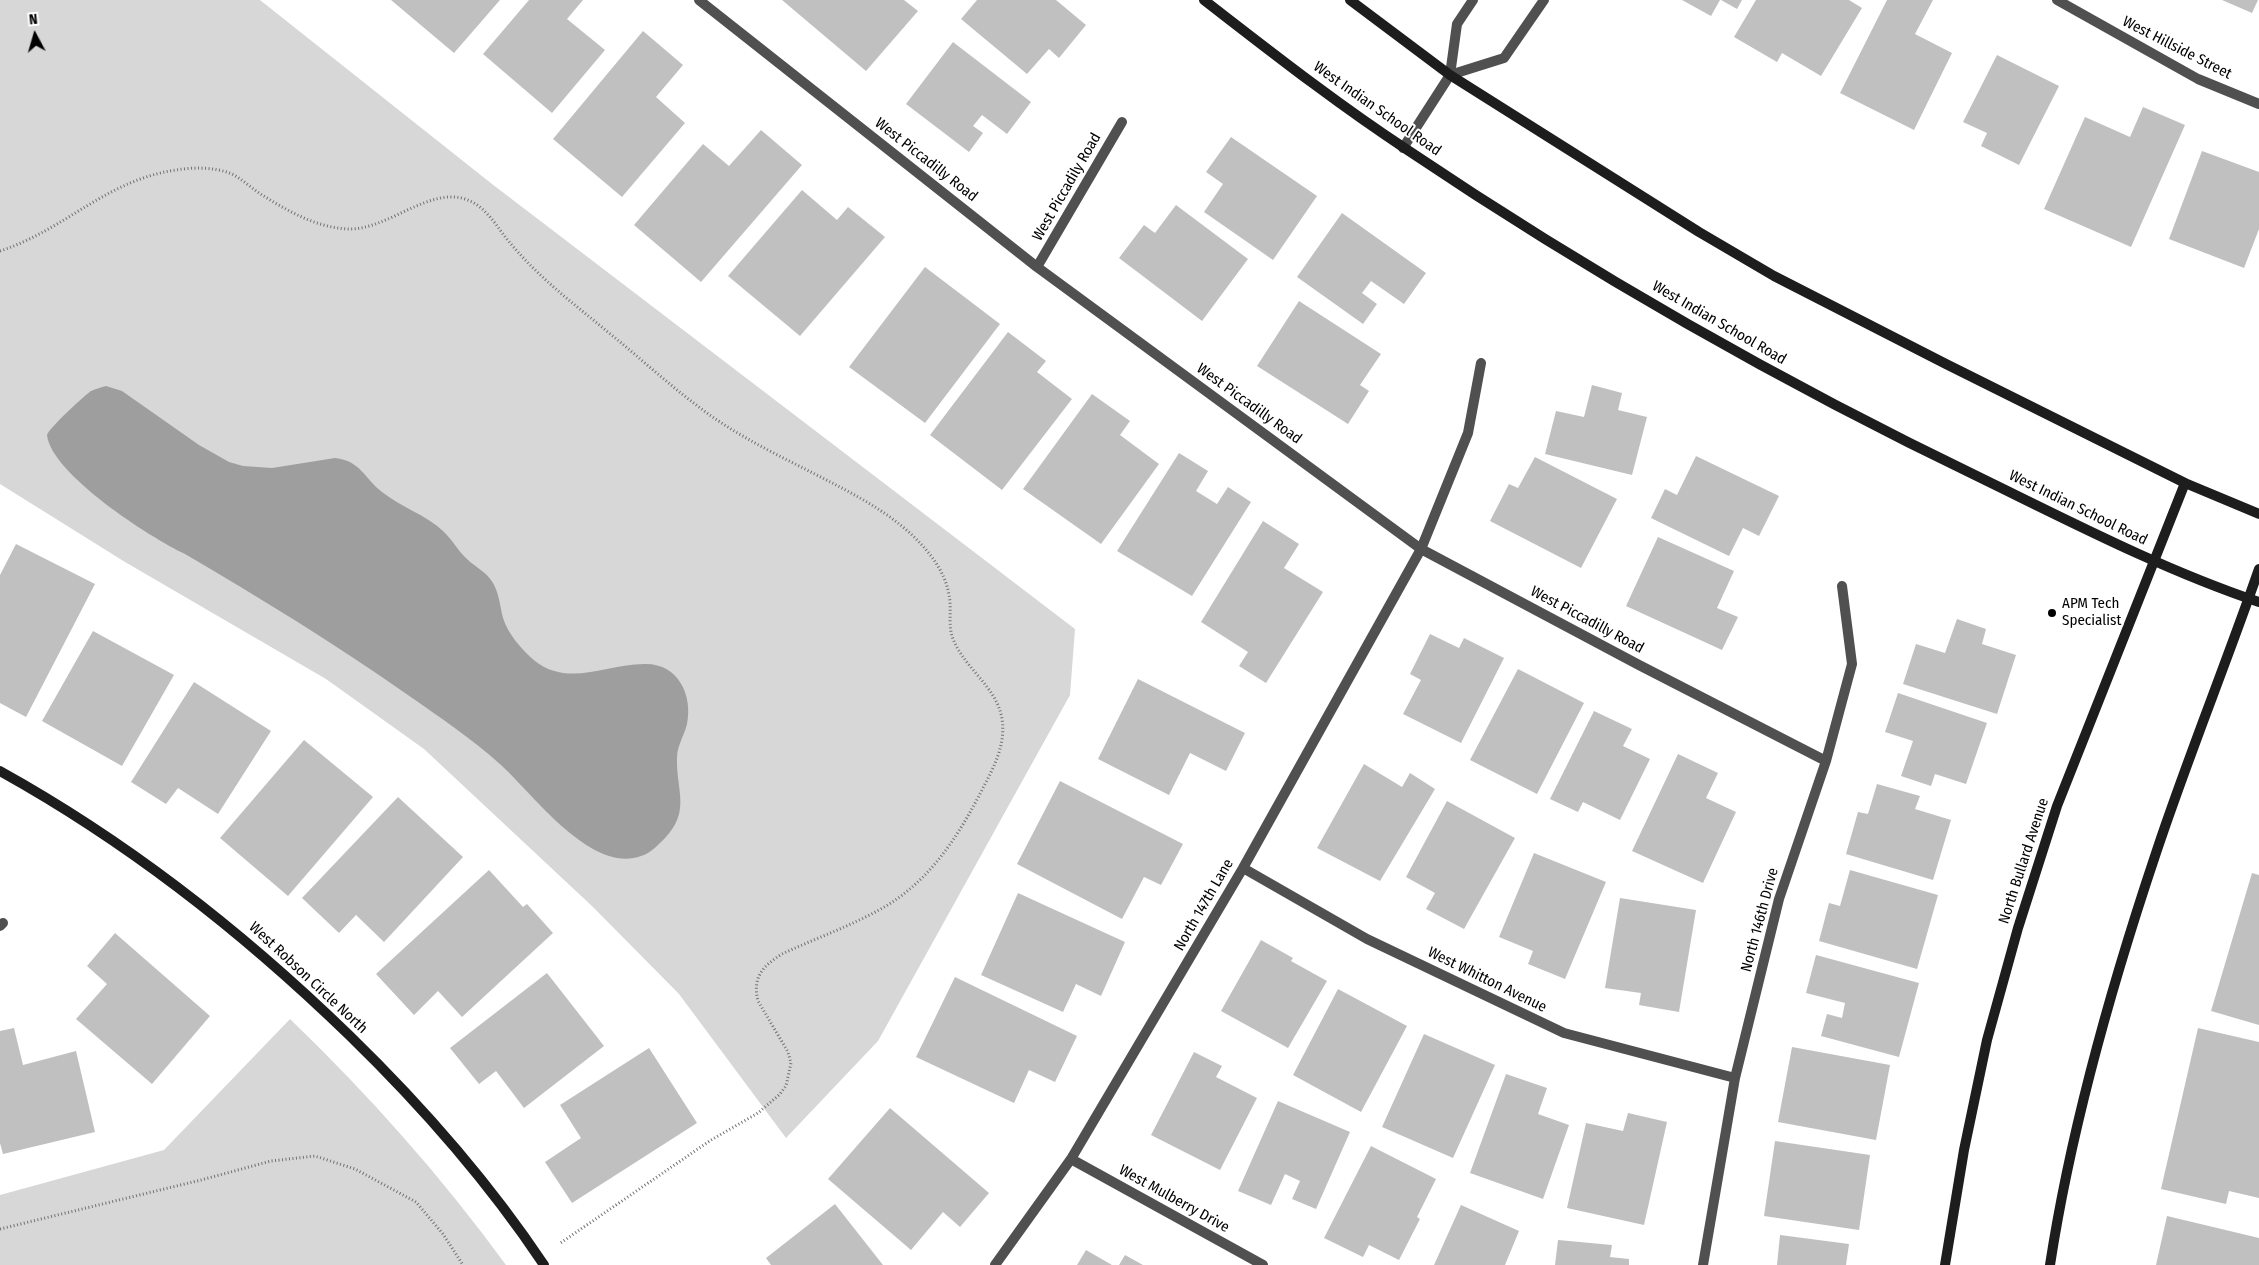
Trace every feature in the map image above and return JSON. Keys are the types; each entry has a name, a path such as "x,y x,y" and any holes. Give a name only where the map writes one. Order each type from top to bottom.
{"main road":[{"name":"West Indian School Road","path":"1204,0 1404,148 1517,221 1758,364 1916,447 2154,562 2254,600"},
{"path":"1350,0 1450,75 1699,232 1774,276 2185,483 2259,514"},
{"name":"North Bullard Avenue","path":"1945,1265 1964,1150 1986,1040 2016,938 2057,806 2185,483"},
{"path":"2050,1265 2058,1213 2074,1140 2109,1008 2156,853 2254,600 2259,569"},
{"name":"West Robson Circle North","path":"0,771 70,812 122,847 234,930 293,980 402,1087 463,1157 541,1261"}],"street":[{"name":"West Piccadilly Road","path":"699,0 1037,267 1421,549 1639,665 1826,761"},
{"path":"1404,148 1450,75 1457,24 1473,0"},
{"path":"1450,75 1504,58 1544,0"},
{"name":"West Hillside Street","path":"2056,0 2198,79 2259,104"},
{"name":"West Piccadily Road","path":"1037,267 1122,122"},
{"path":"1421,549 1468,433 1481,363"},
{"name":"North 147th Lane","path":"995,1265 1071,1159 1243,868 1421,549"},
{"name":"North 146th Drive","path":"1704,1265 1735,1078 1779,899 1826,761 1852,664 1842,586"},
{"name":"West Whitton Avenue","path":"1243,868 1367,939 1564,1033 1735,1078"},
{"name":"West Mulberry Drive","path":"1071,1159 1263,1265"}],"path":[{"path":"0,251 34,238 111,190 161,172 190,168 230,173 259,193 303,218 328,226 346,229 373,225 442,198 457,197 468,199 485,211 535,272 695,404 736,432 868,502 911,534 938,565 949,595 952,636 997,702 1003,723 1003,734 998,758 966,821 954,841 934,866 894,900 864,917 782,954 770,962 758,976 756,992 758,1001 788,1052 791,1063 786,1086 770,1104 711,1140 566,1240 541,1261"},
{"path":"0,1229 201,1180 271,1160 314,1156 355,1169 416,1202 443,1234 463,1265"}],"shaded area":[{"path":"0,0 260,0 492,184 1075,629 1070,695 878,1041 786,1138 679,994 593,907 424,749 326,679 125,562 0,484"},
{"path":"106,386 122,391 199,445 229,462 243,466 272,468 335,458 357,466 382,492 436,525 470,562 488,576 495,587 505,624 512,636 530,657 548,669 561,673 575,674 646,664 657,665 675,675 685,692 688,702 688,713 687,724 677,754 680,809 678,819 673,828 654,849 641,856 622,858 603,854 583,843 547,812 501,765 442,719 324,639 241,587 127,520 83,486 65,468 53,451 47,435 60,419 87,394"},
{"path":"290,1019 348,1077 403,1137 456,1200 506,1265 0,1265 0,1195 164,1150"}],"building":[{"path":"391,0 500,0 454,53"},
{"path":"529,0 583,0 567,19 605,50 552,113 483,54"},
{"path":"782,0 904,0 918,11 866,71"},
{"path":"977,0 1056,0 1086,25 1059,58 1049,49 1027,74 961,19"},
{"path":"1682,0 1720,0 1711,16"},
{"path":"1721,0 1742,0 1737,9"},
{"path":"1756,0 1849,0 1862,8 1821,76 1782,53 1777,62 1734,37"},
{"path":"1887,0 1933,0 1915,34 1952,53 1914,130 1840,93"},
{"path":"2222,0 2258,0 2252,13"},
{"path":"643,31 683,65 656,97 685,123 622,197 553,139"},
{"path":"953,42 1031,102 1007,134 982,115 973,126 983,133 969,152 906,104"},
{"path":"1997,55 2059,86 2019,165 1981,146 1987,133 1963,122"},
{"path":"2143,107 2185,125 2131,247 2044,209 2085,117 2130,137"},
{"path":"761,130 802,165 701,282 634,225 703,144 729,166"},
{"path":"1231,137 1317,196 1273,260 1204,212 1223,184 1206,172"},
{"path":"2202,151 2259,172 2259,229 2244,268 2169,239"},
{"path":"802,190 837,220 848,207 885,237 800,336 728,276"},
{"path":"1176,205 1248,259 1202,321 1119,258 1144,225 1155,233"},
{"path":"1342,213 1426,273 1404,304 1371,281 1362,293 1377,304 1363,324 1297,277"},
{"path":"925,267 1000,324 925,423 849,367"},
{"path":"1299,301 1381,354 1360,385 1369,391 1348,424 1257,366"},
{"path":"1008,332 1046,361 1037,372 1072,399 1002,490 930,435"},
{"path":"1592,385 1622,393 1618,410 1647,417 1632,475 1545,454 1556,411 1584,417"},
{"path":"1092,394 1130,421 1120,435 1159,464 1101,544 1023,489"},
{"path":"1179,453 1208,471 1196,491 1217,504 1228,487 1251,502 1192,596 1117,551"},
{"path":"1696,456 1779,496 1759,536 1743,528 1729,556 1651,518 1665,489 1677,495"},
{"path":"1535,457 1617,499 1581,568 1490,521 1509,484 1518,488"},
{"path":"1263,521 1299,544 1284,568 1323,592 1266,683 1239,666 1248,652 1201,622"},
{"path":"1658,537 1734,571 1717,608 1738,617 1722,650 1626,606"},
{"path":"16,544 95,584 26,717 0,703 0,575"},
{"path":"1957,619 1986,629 1982,644 2016,655 1997,714 1903,684 1916,644 1945,653"},
{"path":"93,631 174,675 122,766 42,721"},
{"path":"1430,634 1459,648 1464,638 1504,658 1461,743 1403,714 1421,680 1410,674"},
{"path":"1518,669 1584,703 1537,794 1470,760"},
{"path":"1138,679 1245,733 1226,771 1190,753 1169,795 1098,759"},
{"path":"194,682 271,731 218,814 178,788 166,804 131,782"},
{"path":"1898,693 1987,723 1966,784 1935,774 1931,786 1901,776 1913,741 1885,732"},
{"path":"1594,711 1632,729 1623,746 1650,759 1620,820 1583,802 1578,812 1550,799"},
{"path":"304,740 373,797 288,896 220,838"},
{"path":"1678,754 1718,773 1706,798 1736,812 1703,883 1632,851"},
{"path":"1364,764 1402,787 1410,773 1435,789 1380,881 1317,848"},
{"path":"1060,781 1183,844 1161,885 1144,877 1122,919 1017,864"},
{"path":"1877,784 1920,796 1915,809 1951,820 1933,880 1846,854 1858,812 1868,814"},
{"path":"398,797 463,857 384,942 356,915 339,933 302,898"},
{"path":"1447,801 1515,838 1464,929 1426,909 1435,893 1406,877"},
{"path":"1534,853 1606,882 1565,979 1528,964 1533,951 1499,937"},
{"path":"489,870 523,907 527,904 553,933 462,1017 438,991 414,1015 376,974"},
{"path":"1850,870 1938,895 1917,969 1819,941 1829,903 1840,906"},
{"path":"2252,873 2259,875 2259,1025 2211,1011"},
{"path":"1018,893 1125,942 1101,996 1076,984 1063,1012 981,975"},
{"path":"1620,898 1696,910 1679,1012 1639,1005 1641,993 1605,988"},
{"path":"115,933 210,1016 152,1084 76,1019 107,984 87,966"},
{"path":"1261,940 1293,958 1291,961 1327,981 1288,1048 1221,1011"},
{"path":"1816,955 1919,983 1899,1057 1821,1036 1827,1014 1842,1018 1845,1003 1806,993"},
{"path":"547,973 604,1046 524,1108 496,1071 479,1084 450,1048"},
{"path":"955,977 1077,1036 1055,1082 1029,1070 1014,1103 916,1057"},
{"path":"1338,989 1407,1026 1361,1112 1293,1075"},
{"path":"14,1028 23,1065 76,1051 95,1132 3,1154 0,1143 0,1031"},
{"path":"2198,1028 2259,1042 2259,1198 2229,1191 2226,1204 2161,1189"},
{"path":"1424,1034 1495,1065 1453,1158 1382,1127"},
{"path":"1792,1047 1890,1065 1876,1140 1778,1122"},
{"path":"649,1048 697,1123 572,1203 545,1162 581,1138 560,1105"},
{"path":"1194,1052 1222,1066 1216,1077 1257,1098 1220,1170 1151,1135"},
{"path":"1506,1074 1547,1088 1538,1114 1569,1125 1543,1199 1470,1173"},
{"path":"1278,1101 1350,1132 1316,1209 1292,1199 1300,1181 1285,1174 1271,1205 1238,1191"},
{"path":"890,1108 989,1193 960,1227 943,1212 911,1250 828,1179"},
{"path":"1628,1113 1667,1122 1644,1225 1567,1208 1586,1123 1623,1131"},
{"path":"1775,1141 1870,1155 1859,1230 1764,1216"},
{"path":"1371,1146 1436,1179 1417,1217 1420,1219 1399,1260 1369,1245 1363,1257 1324,1238"},
{"path":"835,1204 883,1265 771,1265 766,1258"},
{"path":"1461,1205 1519,1231 1505,1265 1434,1265"},
{"path":"2167,1216 2259,1238 2259,1265 2156,1265"},
{"path":"1780,1235 1849,1244 1846,1265 1777,1265"},
{"path":"1558,1240 1612,1245 1610,1257 1629,1259 1629,1265 1555,1265"},
{"path":"1086,1250 1112,1265 1077,1265"},
{"path":"1125,1255 1143,1265 1119,1265"}],"place":[{"name":"APM Tech Specialist","path":"2052,613"}]}
